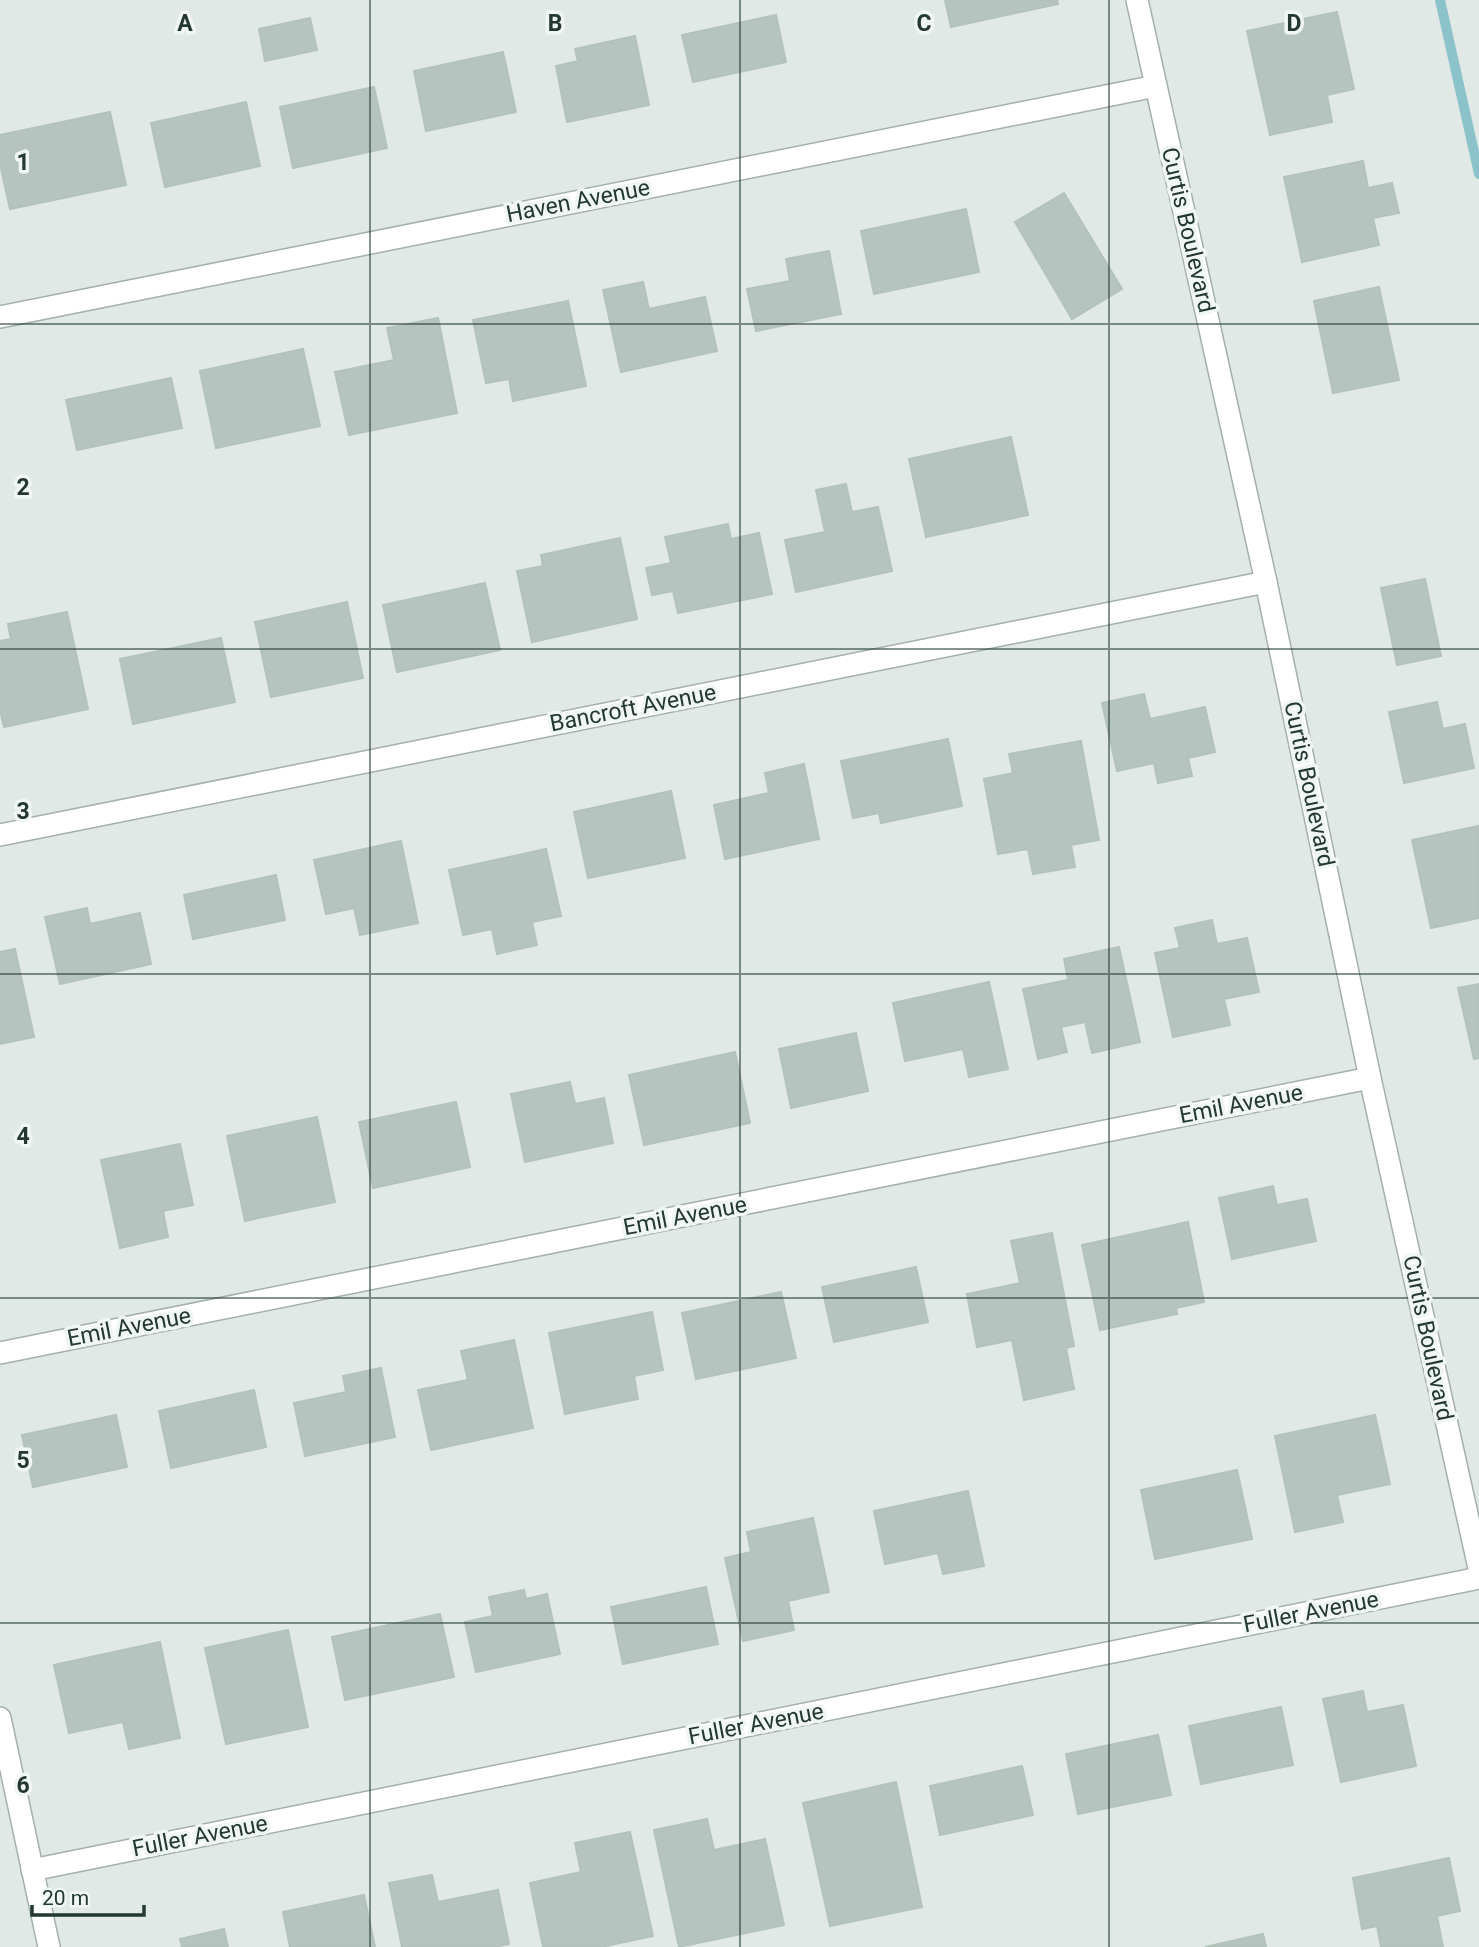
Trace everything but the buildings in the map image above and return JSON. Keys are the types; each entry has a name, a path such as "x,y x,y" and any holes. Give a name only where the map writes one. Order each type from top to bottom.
{"street":[{"name":"Curtis Boulevard","path":"1137,0 1479,1568"},
{"name":"Haven Avenue","path":"0,317 1156,86"},
{"name":"Bancroft Avenue","path":"0,835 1266,582"},
{"name":"Emil Avenue","path":"0,1353 1370,1078"},
{"name":"Fuller Avenue","path":"32,1870 1479,1578"},
{"path":"0,1718 49,1947"}],"waterway":[{"path":"1440,0 1479,174"}]}
